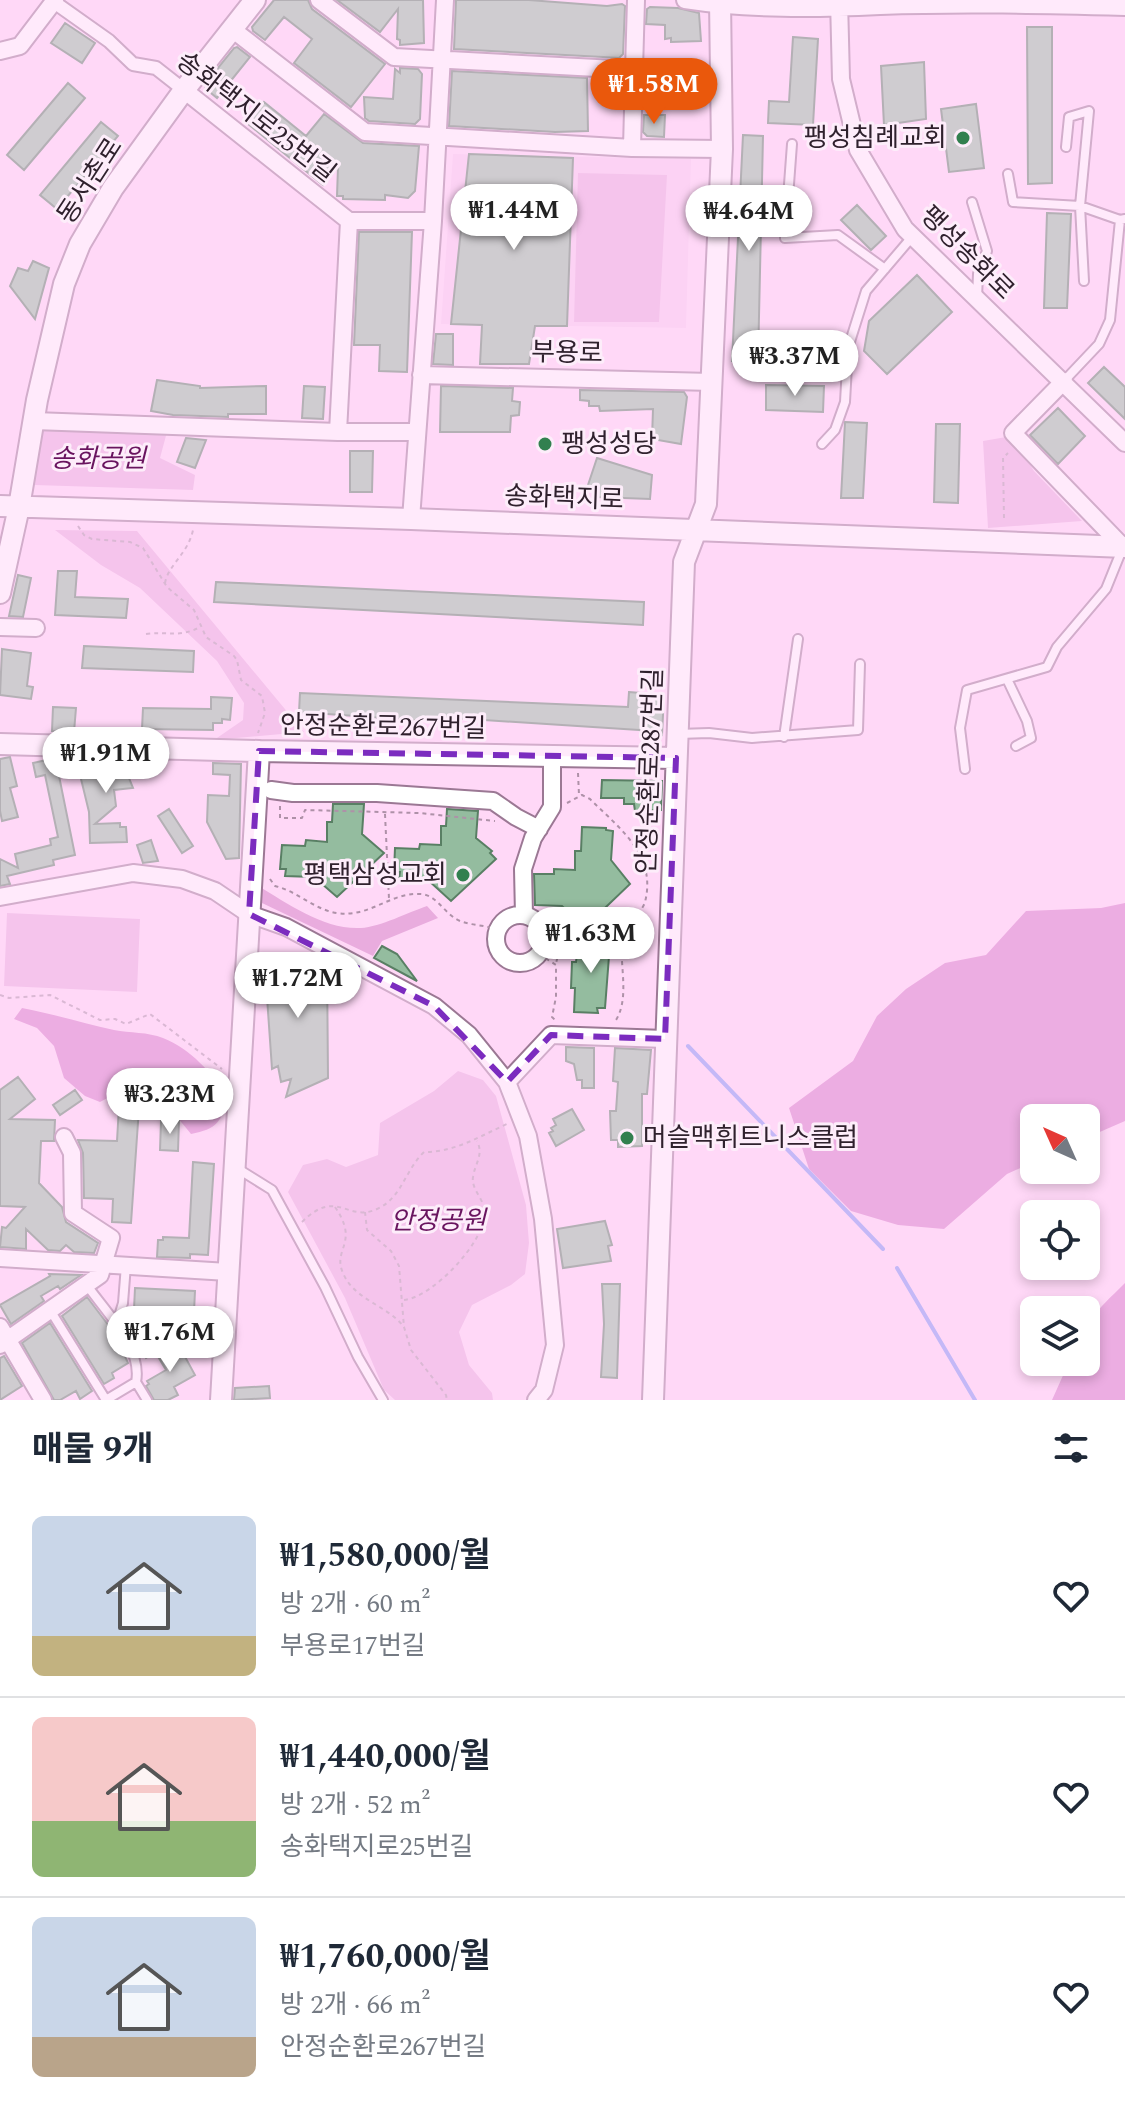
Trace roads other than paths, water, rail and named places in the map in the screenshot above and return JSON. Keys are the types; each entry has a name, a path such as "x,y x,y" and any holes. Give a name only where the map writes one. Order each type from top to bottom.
{"street":[{"name":"동서촌로","path":"0,593 10,507 34,421 64,284 86,231 184,90 255,0"},
{"path":"319,0 394,57 634,70"},
{"path":"411,519 433,221 445,0"},
{"path":"632,148 636,0"},
{"path":"685,0 880,6 1125,7"},
{"name":"송화택지로25번길","path":"54,1 109,41 133,64 156,68 349,221"},
{"path":"0,51 20,46 54,1"},
{"path":"695,529 706,504 712,382 722,149 720,3"},
{"name":"팽성송화로","path":"839,5 841,79 858,150 905,229 1125,443"},
{"name":"송화택지로25번길","path":"232,29 365,132 632,148 722,149"},
{"path":"338,432 349,221 433,221"},
{"name":"부용로","path":"421,375 712,382"},
{"path":"1064,381 1013,433 1124,547"},
{"path":"34,421 416,432"},
{"name":"송화택지로","path":"10,507 695,529 1124,547"},
{"name":"안정순환로287번길","path":"653,1400 684,562 695,529"},
{"path":"0,627 36,628"},
{"path":"0,744 263,752"},
{"name":"안정순환로267번길","path":"221,1400 249,914 263,752 676,758"},
{"path":"529,917 513,916 503,921 497,930 495,941 499,952 506,960 516,964 527,963 539,954 544,937 541,927 529,917 523,869 539,829 552,807 552,756"},
{"path":"276,790 493,801 539,829"},
{"path":"0,897 133,873 182,879 215,891 249,914 286,927 434,1006 469,1035 507,1082 528,1136 543,1219 555,1345 544,1390 536,1400"},
{"path":"507,1082 551,1035 665,1039"},
{"path":"43,1400 2,1337 50,1310 100,1275 111,1238 73,1213 72,1153 64,1137"},
{"path":"0,1258 228,1272"}],"lane":[{"path":"1066,147 1069,117 1089,111 1080,206 1084,281"},
{"path":"792,144 785,238 838,235 885,269"},
{"path":"1008,174 1013,202 1080,206 1122,220 1110,320 1099,344 1064,381"},
{"path":"972,202 987,251 978,274 977,299"},
{"path":"822,444 835,430 845,402 848,348 866,291 913,236"},
{"path":"965,769 960,728 967,690 1047,667 1057,647 1106,589 1124,547"},
{"path":"784,737 798,639"},
{"path":"677,734 709,733 752,738 858,730 860,664"},
{"path":"1007,679 1027,721 1031,738 1016,746"},
{"path":"235,1167 272,1190 383,1400"},
{"path":"116,1326 123,1303 126,1265"},
{"path":"86,1284 116,1326 139,1368 136,1382 147,1400"},
{"path":"50,1310 106,1400 136,1382"}],"waterway":[{"path":"688,1046 883,1249"},
{"path":"897,1268 975,1400"}],"place":[{"name":"팽성침례교회","path":"963,138"},
{"name":"팽성성당","path":"545,444"},
{"name":"평택삼성교회","path":"463,875"},
{"name":"머슬맥휘트니스클럽","path":"627,1138"}],"park label":[{"name":"송화공원","path":"98,459"},
{"name":"안정공원","path":"438,1221"}]}
